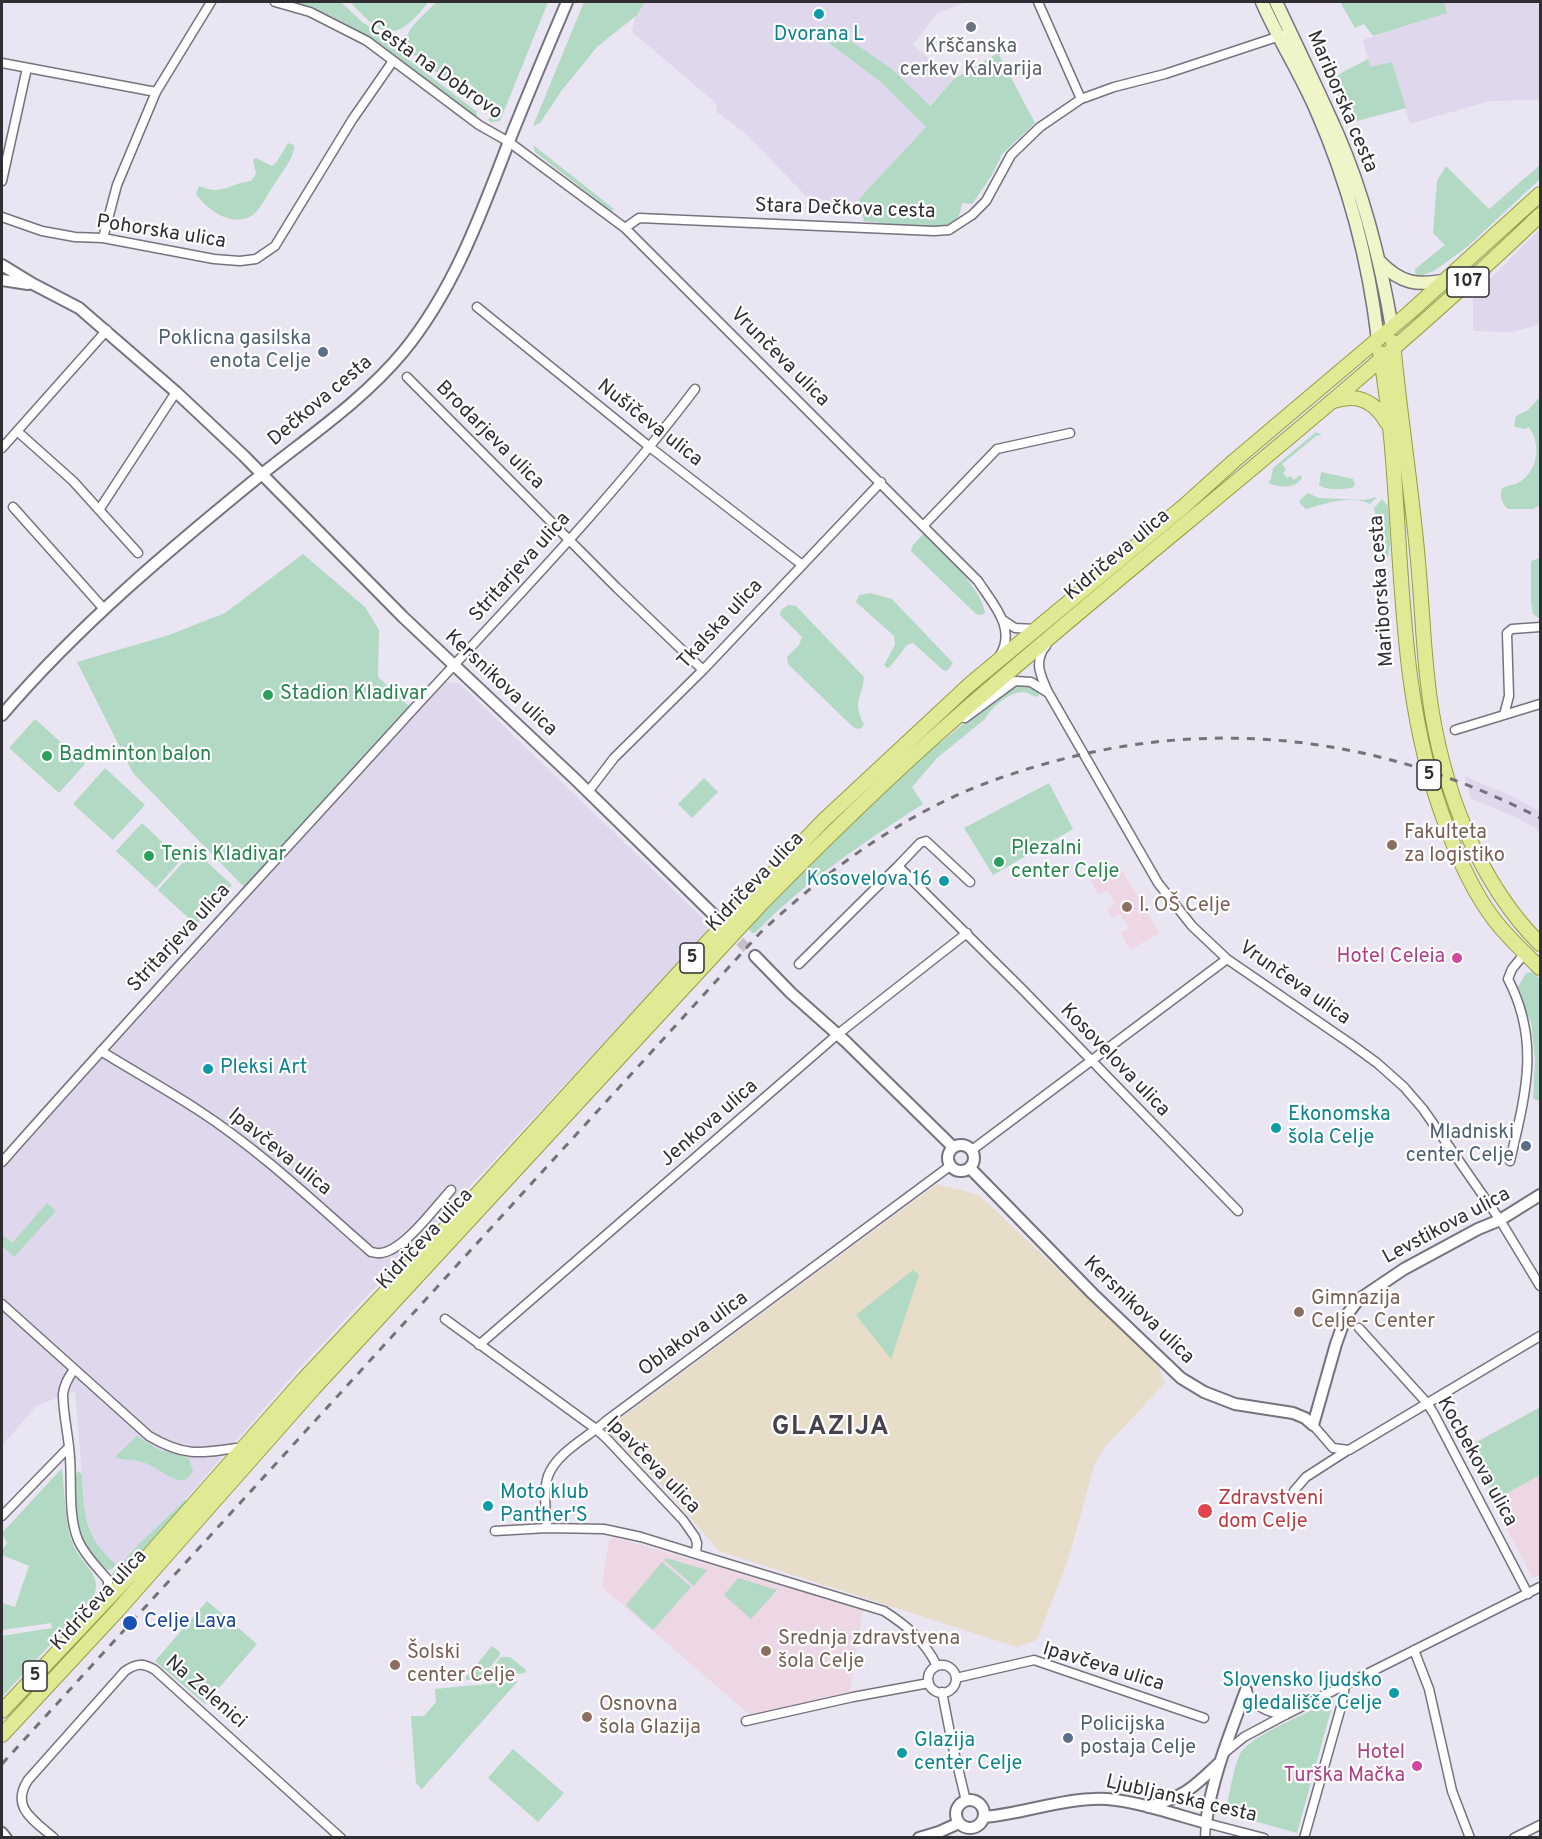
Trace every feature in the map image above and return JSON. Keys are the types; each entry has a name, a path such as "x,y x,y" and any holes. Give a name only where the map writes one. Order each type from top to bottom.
{"main road":[{"name":"Mariborska cesta","path":"1262,2 1316,108 1340,170 1360,243 1378,340 1390,427 1407,664 1425,762 1438,805 1466,874 1493,918 1525,954"},
{"name":"Mariborska cesta","path":"1276,2 1338,136 1351,169 1379,261 1392,328 1419,572 1427,676 1439,744 1456,802 1494,887 1513,913 1540,943"},
{"name":"Kidričeva ulica","path":"2,1711 149,1556 244,1447 751,895 824,820 988,669 1448,280 1540,194"},
{"name":"Kidričeva ulica","path":"2,1735 118,1610 314,1388 761,904 833,831 939,732 1244,477 1458,292 1540,215"},
{"name":"107","path":"1379,261 1389,272 1408,281 1420,284 1448,280"},
{"path":"1402,417 1401,371 1406,349 1418,332 1442,311 1458,292"},
{"path":"1330,402 1345,397 1364,400 1382,414 1390,427"},
{"name":"5","path":"1525,954 1540,968"}],"street":[{"path":"103,238 117,185 156,92 211,2"},
{"name":"Cesta na Dobrovo","path":"275,2 310,12 342,27 367,42 479,125 509,142"},
{"name":"Dečkova cesta","path":"2,715 70,641 104,609 262,474 368,390 414,338 446,291 474,229 567,2"},
{"path":"1038,2 1081,99"},
{"name":"Stara Dečkova cesta","path":"625,228 639,218 949,230 972,215 986,201 1011,155 1040,127 1081,99 1291,33"},
{"name":"Pohorska ulica","path":"2,217 42,231 75,237 103,238 214,259 256,260 275,246 352,120 393,61"},
{"path":"2,63 156,92"},
{"path":"2,181 27,68"},
{"name":"Vrunčeva ulica","path":"509,142 625,228 924,525 978,581 1003,620"},
{"path":"2,264 33,284"},
{"path":"2,280 33,284"},
{"name":"Kersnikova ulica","path":"33,284 80,308 176,392 262,474 454,666 717,918"},
{"name":"Nušičeva ulica","path":"477,307 801,564"},
{"path":"2,448 107,330"},
{"name":"Brodarjeva ulica","path":"407,377 569,540 703,670"},
{"name":"Stritarjeva ulica","path":"2,1162 569,540 651,447 695,389"},
{"path":"99,510 176,392"},
{"path":"17,431 73,481 138,554"},
{"path":"924,525 997,449 1070,433"},
{"name":"Tkalska ulica","path":"588,792 614,758 703,670 881,482"},
{"path":"13,507 104,609"},
{"name":"Vrunčeva ulica","path":"1077,616 1040,654 1039,670 1048,692 1158,883 1192,926 1227,959 1360,1050 1404,1087 1500,1220 1540,1286"},
{"path":"1003,620 1015,628 1037,629"},
{"path":"988,669 1005,646 1006,632 1003,620"},
{"path":"1504,715 1509,696 1507,633 1512,629 1540,627"},
{"path":"939,732 958,722 1015,681 1031,681 1048,692"},
{"path":"1455,730 1540,704"},
{"path":"799,964 920,843 926,841 970,882"},
{"name":"Kosovelova ulica","path":"898,866 967,933 1238,1211"},
{"name":"Jenkova ulica","path":"479,1345 838,1034 967,933"},
{"path":"1510,1161 1526,1093 1528,1037 1515,992 1508,979 1512,969 1525,954"},
{"path":"755,956 953,1147"},
{"path":"972,1150 1227,959"},
{"name":"Ipavčeva ulica","path":"101,1051 199,1111 244,1143 281,1171 371,1252 381,1254 394,1249 412,1233 451,1190"},
{"path":"961,1144 972,1150 975,1157 970,1168 960,1171 950,1166 948,1154 953,1147 961,1144"},
{"name":"Oblakova ulica","path":"547,1528 546,1491 553,1466 596,1429 950,1166"},
{"name":"Kersnikova ulica","path":"970,1168 1093,1294 1181,1378 1204,1392 1235,1404 1293,1413 1305,1418 1313,1425"},
{"name":"Levstikova ulica","path":"1313,1425 1335,1344 1346,1316 1358,1300 1414,1263 1500,1220 1540,1195"},
{"path":"2,1304 149,1436 168,1447 202,1453 244,1447"},
{"name":"Ipavčeva ulica","path":"445,1319 596,1429 683,1520 695,1537 696,1554"},
{"name":"Kocbekova ulica","path":"1359,1328 1427,1403 1528,1594"},
{"path":"1294,1491 1306,1477 1540,1336"},
{"path":"74,1369 66,1381 63,1394 70,1458 70,1495 78,1539 86,1555 108,1580 108,1597"},
{"path":"1313,1425 1333,1448 1349,1450"},
{"path":"2,1516 69,1447"},
{"path":"495,1532 547,1528 604,1529 696,1554 884,1611 906,1625 922,1642 937,1666"},
{"path":"1145,1807 1184,1794 1200,1782 1244,1737 1540,1587"},
{"path":"1414,1650 1429,1689 1452,1791 1470,1838"},
{"name":"Ipavčeva ulica","path":"956,1678 1034,1660 1204,1718"},
{"name":"Na Zelenici","path":"54,1838 24,1810 20,1800 22,1790 28,1780 124,1671 136,1664 145,1664 155,1670 341,1838"},
{"path":"937,1666 950,1667 956,1678 954,1686 942,1692 934,1690 929,1683 931,1671 937,1666"},
{"path":"746,1721 929,1683"},
{"path":"1304,1838 1345,1686"},
{"path":"1246,1690 1249,1698 1260,1708 1285,1715"},
{"path":"1204,1838 1209,1802 1221,1758 1246,1690"},
{"path":"942,1692 966,1800"},
{"name":"Ljubljanska cesta","path":"919,1838 959,1823 966,1828 974,1828 981,1824 984,1817 1094,1798 1145,1807 1264,1838"},
{"path":"959,1823 956,1817 957,1810 966,1800 980,1803 984,1810 984,1817"},
{"path":"1514,1838 1528,1835 1540,1825"},
{"path":"2,1833 6,1838"}],"shaded area":[{"path":"638,2 967,2 938,13 913,45 954,79 918,117 926,127 852,207 806,196 745,133 717,112 716,103 632,32"},
{"path":"1444,2 1540,2 1540,100 1490,101 1410,124 1392,63 1370,68 1363,40 1447,13"},
{"path":"1540,229 1540,324 1513,332 1473,331 1473,296"},
{"path":"435,681 459,683 712,927 293,1375 185,1500 121,1563 116,1564 101,1551 91,1534 85,1513 75,1391 36,1406 2,1446 2,1161 206,928"},
{"path":"1464,776 1510,795 1540,812 1540,831 1516,817 1471,799"},
{"name":"I. OŠ Celje","path":"1118,863 1159,933 1130,950 1121,933 1129,928 1120,914 1112,918 1107,909 1115,904 1107,890 1099,895 1090,879"},
{"path":"937,1184 979,1195 1157,1363 1165,1383 1104,1448 1094,1466 1069,1557 1037,1640 1017,1647 719,1551 664,1487 606,1429"},
{"path":"1540,1407 1540,1575 1533,1578 1464,1448"},
{"name":"Srednja zdravstvena šola Celje","path":"613,1537 863,1609 850,1692 750,1715 602,1587 609,1541"}],"green space":[{"path":"293,2 341,2 362,22 394,42 405,57 476,111 477,116 457,105 394,56 346,24"},
{"path":"350,2 428,2 409,23 392,31 377,27"},
{"path":"436,2 548,2 500,121 488,120 496,109 470,83 443,76 419,60 409,49 408,33"},
{"path":"584,2 645,2 637,15 597,47 562,90 540,123 533,126"},
{"path":"1340,2 1444,2 1447,13 1373,36 1364,24 1355,28"},
{"path":"828,25 893,70 930,106 954,79 998,53 1035,123 1002,154 992,175 972,204 962,203 958,216 948,225 919,227 864,221 859,199 926,127 882,83 825,40 823,34"},
{"path":"1368,59 1370,67 1392,62 1406,108 1353,122 1330,82 1343,72"},
{"path":"288,143 294,145 290,159 261,206 247,218 239,220 222,216 207,207 196,194 199,186 220,190 251,181 256,174 253,160 256,158 272,166"},
{"path":"533,145 615,209 611,211 535,152"},
{"path":"1540,165 1540,179 1467,247 1434,271 1416,277 1415,269 1445,245 1433,233 1437,181 1446,166 1489,209"},
{"path":"1540,399 1540,505 1533,509 1508,509 1502,499 1502,488 1516,484 1523,479 1529,473 1536,458 1536,442 1533,434 1529,427 1526,429 1514,427 1516,416 1528,410"},
{"path":"1316,432 1322,435 1316,436 1282,464 1286,470 1283,473 1287,478 1290,476 1294,480 1300,475 1302,478 1299,482 1286,487 1268,483 1273,468"},
{"path":"1321,472 1353,479 1355,485 1352,488 1340,489 1322,487 1319,485"},
{"path":"1308,493 1319,498 1365,500 1377,497 1370,504 1363,501 1346,500 1306,509 1300,504 1300,500"},
{"path":"1382,499 1388,506 1390,544 1388,557 1378,561 1383,549 1374,508"},
{"path":"924,533 930,536 970,583 983,604 985,613 976,614 911,551 913,545"},
{"path":"303,554 365,607 379,630 378,677 410,707 244,887 133,773 77,662 169,635 225,613"},
{"path":"1540,558 1540,619 1533,614 1531,602 1531,561"},
{"path":"870,593 892,599 953,663 947,671 913,643 907,645 890,667 887,668 884,665 895,645 894,636 856,602 859,595"},
{"path":"788,605 796,606 864,677 858,705 864,725 860,729 854,728 788,664 787,657 799,645 802,637 780,615 781,610"},
{"path":"1025,683 1040,692 1038,697 1019,692 1002,701 985,719 937,758 912,787 923,804 835,864 794,896 755,933 752,933 748,928 793,880 902,774 1006,689"},
{"name":"Badminton balon","path":"35,719 85,764 59,793 9,748"},
{"path":"105,768 145,805 113,840 73,804"},
{"path":"704,778 718,792 692,818 678,804"},
{"path":"1049,783 1073,829 993,875 964,828"},
{"name":"Tenis Kladivar","path":"142,823 181,860 156,888 116,851"},
{"path":"194,850 232,885 196,925 158,890"},
{"path":"1532,972 1540,979 1540,1101 1533,1099 1535,1059 1531,1022 1515,992 1526,973"},
{"path":"47,1203 56,1211 14,1257 2,1246 2,1234 12,1243"},
{"path":"913,1270 919,1275 891,1359 856,1315"},
{"path":"1539,1408 1540,1475 1496,1499 1468,1447"},
{"path":"137,1436 159,1450 189,1459 193,1471 191,1475 178,1480 136,1460 115,1457"},
{"path":"62,1468 69,1533 75,1549 90,1569 96,1582 96,1590 93,1598 2,1697 2,1636 52,1628 51,1623 2,1630 2,1603 15,1607 29,1566 2,1555 7,1543 2,1533"},
{"path":"78,1471 82,1474 88,1524 97,1544 116,1564 112,1569 107,1570 94,1558 81,1533 74,1487"},
{"path":"185,1500 187,1502 117,1580 112,1579 111,1575 138,1545"},
{"path":"666,1558 707,1570 694,1586 664,1560"},
{"path":"662,1562 691,1587 653,1630 626,1605"},
{"path":"738,1578 777,1590 751,1619 724,1595"},
{"path":"207,1601 257,1644 205,1704 155,1661"},
{"path":"492,1646 500,1652 500,1655 480,1679 467,1680 465,1678"},
{"path":"501,1657 510,1657 526,1670 525,1673 484,1677"},
{"path":"518,1681 422,1789 416,1783 411,1716 424,1716 436,1702 435,1689"},
{"path":"1333,1703 1297,1833 1225,1813 1235,1768 1245,1747 1278,1726 1323,1705"},
{"path":"513,1749 564,1793 538,1822 488,1778"}],"tunnel":[{"path":"729,931 755,956"}],"railway":[{"path":"2,1764 760,933 831,872 908,820 990,781 1044,764 1132,745 1192,739 1252,739 1312,744 1370,755 1428,771 1484,792 1540,818"}],"place":[{"name":"Dvorana L","path":"819,14"},
{"name":"Krščanska cerkev Kalvarija","path":"971,27"},
{"name":"Poklicna gasilska enota Celje","path":"323,352"},
{"name":"Stadion Kladivar","path":"268,695"},
{"name":"Badminton balon","path":"47,756"},
{"name":"Fakulteta za logistiko","path":"1392,845"},
{"name":"Tenis Kladivar","path":"149,856"},
{"name":"Plezalni center Celje","path":"999,862"},
{"name":"Kosovelova 16","path":"944,881"},
{"name":"I. OŠ Celje","path":"1127,907"},
{"name":"Hotel Celeia","path":"1457,958"},
{"name":"Pleksi Art","path":"208,1069"},
{"name":"Ekonomska šola Celje","path":"1276,1128"},
{"name":"Mladniski center Celje","path":"1526,1146"},
{"name":"Gimnazija Celje - Center","path":"1299,1312"},
{"name":"Moto klub Panther'S","path":"488,1506"},
{"name":"Zdravstveni dom Celje","path":"1205,1511"},
{"name":"Celje Lava","path":"130,1623"},
{"name":"Srednja zdravstvena šola Celje","path":"766,1651"},
{"name":"Šolski center Celje","path":"395,1665"},
{"name":"Slovensko ljudsko gledališče Celje","path":"1394,1693"},
{"name":"Osnovna šola Glazija","path":"587,1717"},
{"name":"Policijska postaja Celje","path":"1068,1738"},
{"name":"Glazija center Celje","path":"902,1753"},
{"name":"Hotel Turška Mačka","path":"1417,1766"}],"district":[{"name":"GLAZIJA","path":"831,1429"}]}
